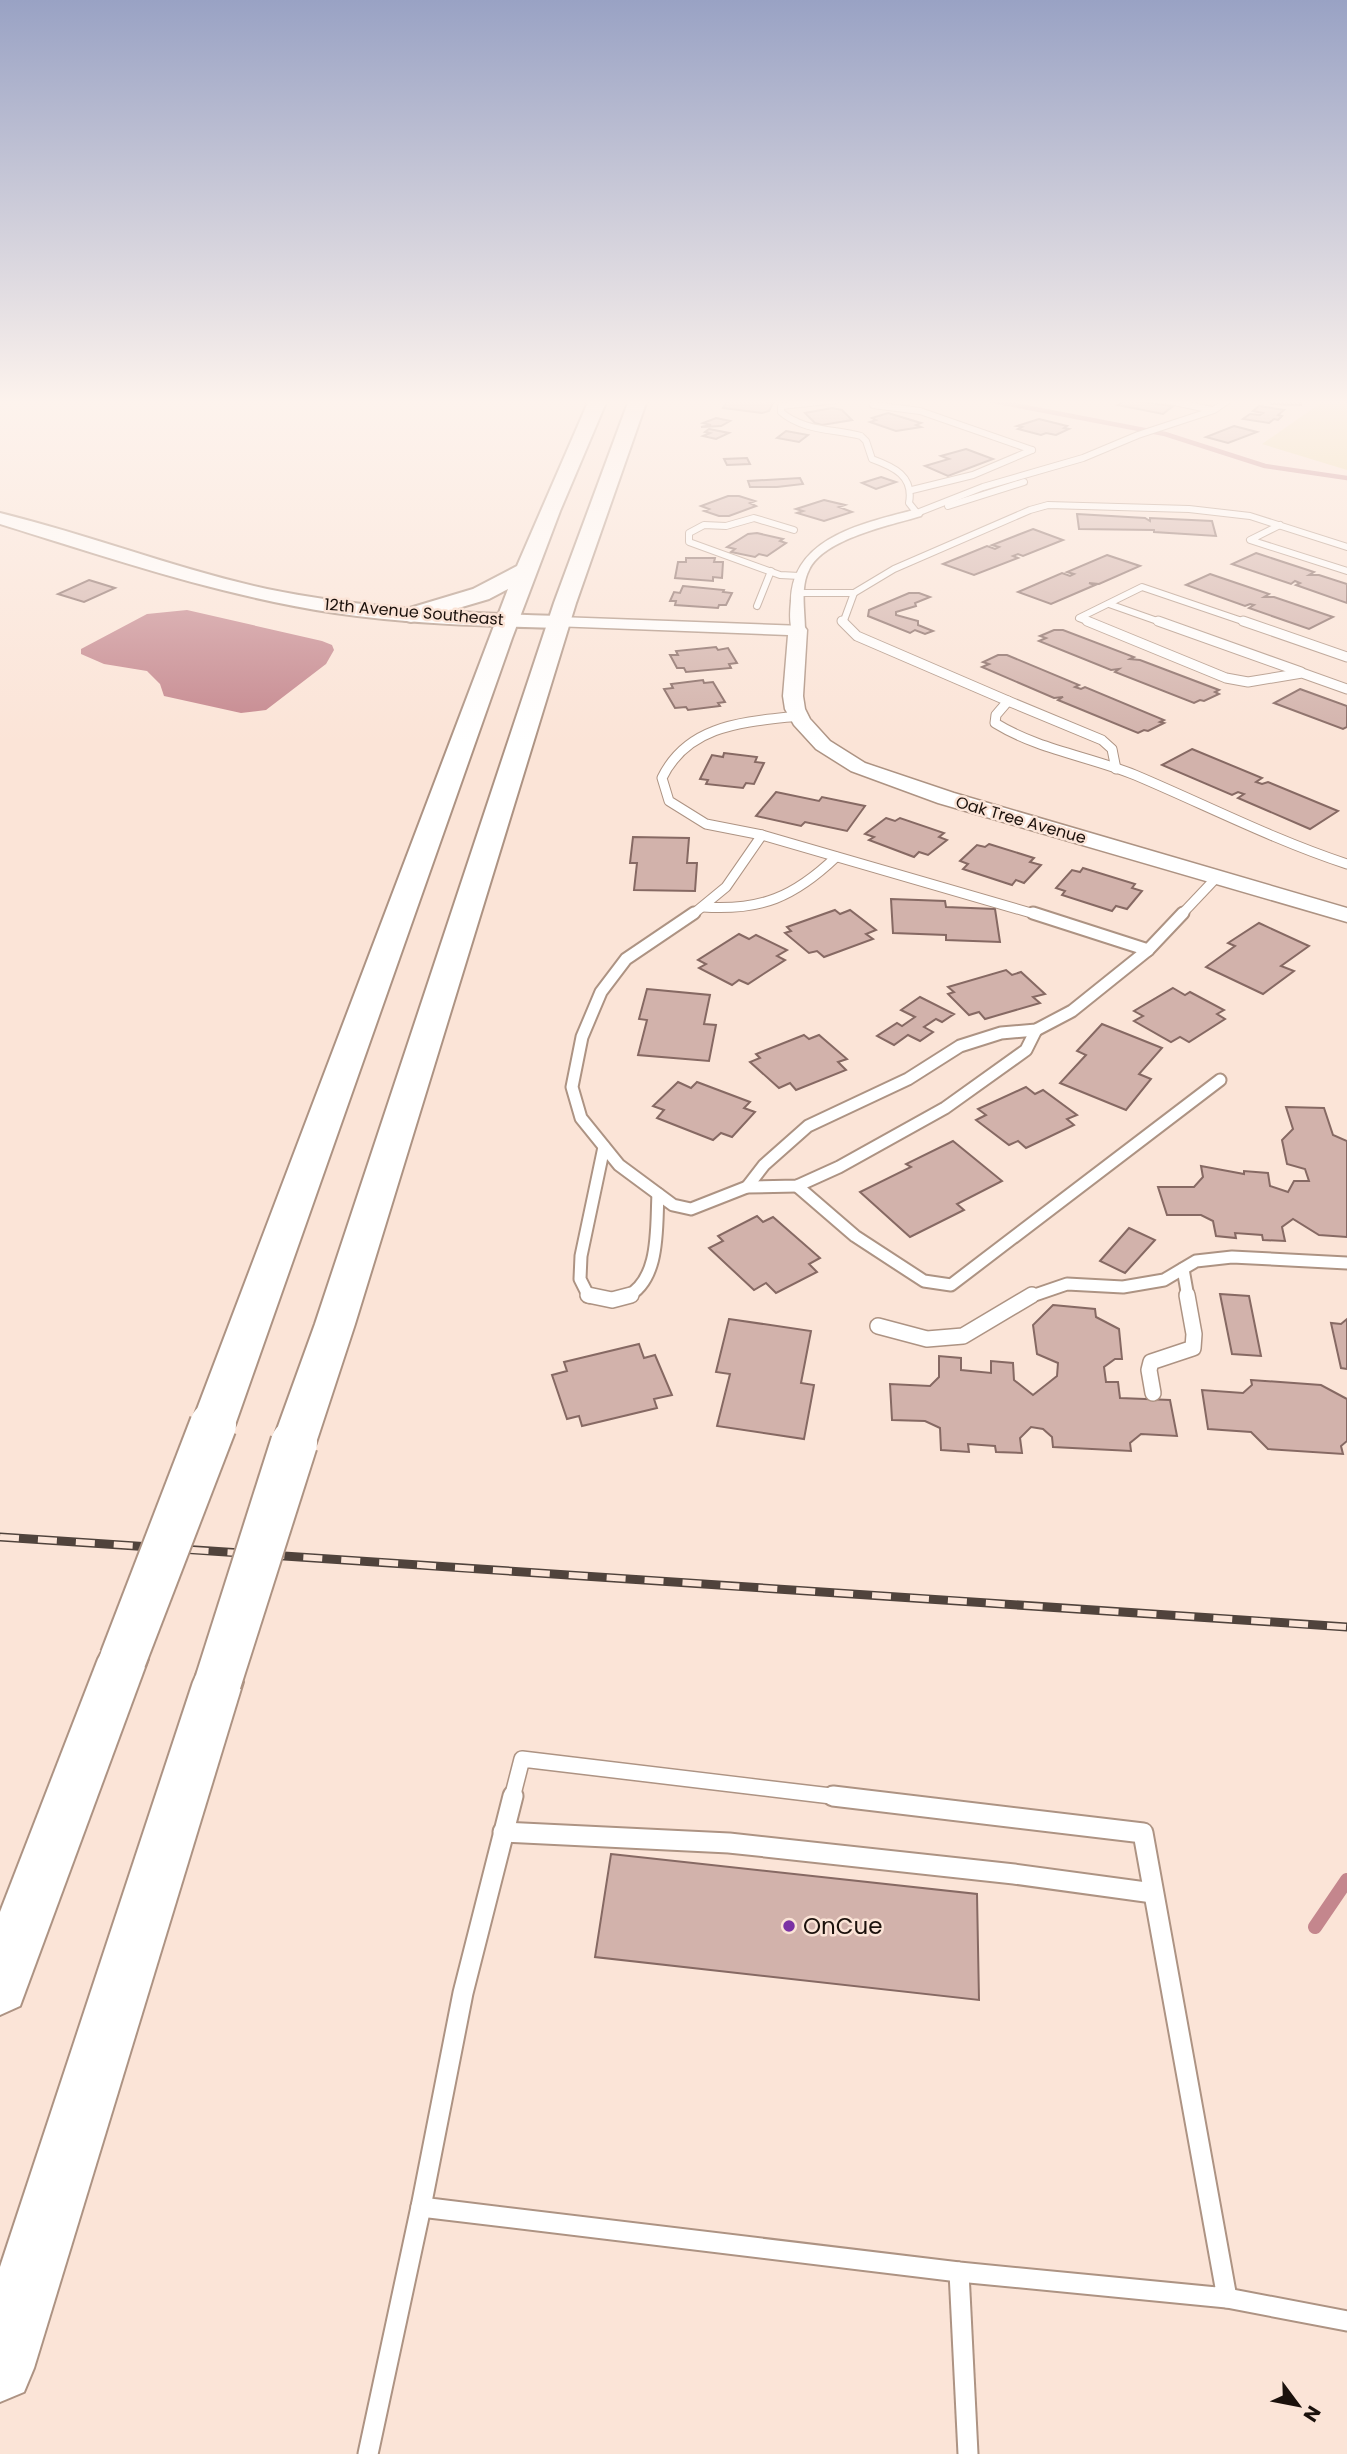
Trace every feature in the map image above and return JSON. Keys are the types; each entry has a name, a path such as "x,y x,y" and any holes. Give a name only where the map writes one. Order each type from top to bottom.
{"highway":[{"path":"0,1986 213,1425 507,620 550,515"},
{"path":"0,2368 294,1443 335,1324 559,622 597,515"},
{"path":"411,615 481,594 527,570"}],"main road":[{"name":"12th Avenue Southeast","path":"0,518 276,597 411,615 559,622"}],"street":[{"path":"798,716 793,696 800,576 808,560 833,543 913,515"},
{"name":"12th Avenue Southeast","path":"559,622 798,629"},
{"name":"Oak Tree Avenue","path":"798,716 823,746 877,776 1347,915"}],"lane":[{"path":"799,593 854,593 894,569 1019,515"},
{"path":"1237,515 1250,516 1347,547"},
{"path":"794,530 754,518 726,526 704,525 689,533 689,542 780,575 800,576"},
{"path":"1280,525 1250,540 1347,571"},
{"path":"757,606 771,571"},
{"path":"1301,673 1248,682 1226,678 1079,618 1142,587 1347,657"},
{"path":"854,593 842,622 857,636 1102,740 1112,748 1116,769"},
{"path":"1109,604 1347,689"},
{"path":"1008,701 996,715 995,723 1009,733 1040,747 1132,774 1280,842 1347,864"},
{"path":"798,716 738,724 704,736 677,752 662,778 668,801 706,824 762,835 1002,903 1149,950"},
{"path":"762,835 726,887 703,907 626,959 601,992 582,1037 572,1087 581,1118 619,1165 673,1205 691,1209 747,1187 797,1186 945,1108 1026,1050 1036,1030"},
{"path":"703,907 733,910 770,903 797,891 836,857"},
{"path":"747,1187 764,1165 808,1126 908,1079 960,1046 1002,1032 1036,1030 1072,1011 1149,950 1217,877"},
{"path":"797,1186 855,1236 924,1281 951,1285 1220,1080"},
{"path":"604,1147 581,1255 580,1279 589,1297 606,1302 629,1297 645,1283 652,1268 658,1194"},
{"path":"878,1326 927,1339 963,1336 1032,1294 1067,1284 1123,1287 1164,1280 1196,1261 1232,1257 1347,1263"},
{"path":"1153,1393 1149,1370 1151,1362 1180,1356 1194,1348 1183,1269"},
{"path":"368,2454 422,2207 463,1993 522,1759 1143,1833 1227,2298"},
{"path":"503,1832 729,1843 1014,1874 1153,1893"},
{"path":"422,2207 960,2272 1227,2298 1347,2321"},
{"path":"960,2272 968,2454"}],"shaded area":[{"path":"187,610 322,641 332,645 334,650 326,664 266,710 241,713 164,696 160,684 147,671 104,664 81,654 81,649 147,614"}],"building":[{"path":"802,515 844,515 824,521"},
{"path":"1077,515 1086,515 1145,518 1150,521 1150,518 1212,521 1216,536 1154,530 1079,529"},
{"path":"1033,529 1063,540 1023,556 1018,554 1013,556 1018,558 974,575 943,564 987,546 995,549 999,547 992,545"},
{"path":"757,533 783,539 780,541 786,543 767,556 759,554 755,557 731,552 735,549 727,547 748,534"},
{"path":"1256,553 1314,572 1309,575 1319,575 1347,584 1347,603 1296,585 1300,583 1295,581 1291,584 1232,564"},
{"path":"1107,555 1140,566 1099,584 1089,583 1095,585 1051,604 1018,592 1062,573 1070,576 1074,574 1067,572"},
{"path":"686,558 715,558 714,562 723,562 722,578 713,577 713,581 675,578 678,562 686,562"},
{"path":"1210,574 1269,594 1264,597 1274,597 1333,617 1309,629 1249,608 1254,605 1245,606 1186,585"},
{"path":"89,580 115,588 84,602 58,594"},
{"path":"683,586 732,593 726,605 719,605 718,608 675,605 676,601 670,601 674,592 680,593"},
{"path":"909,593 930,597 915,603 916,606 896,612 896,615 918,621 918,625 933,631 925,634 915,630 910,633 868,616 869,610"},
{"path":"1054,630 1063,630 1134,657 1130,659 1140,660 1219,690 1215,692 1219,694 1194,703 1115,672 1119,669 1111,670 1039,641 1046,638 1040,636"},
{"path":"716,647 718,650 728,648 737,663 729,664 731,668 686,672 684,668 677,668 670,655 678,655 676,651"},
{"path":"998,655 1007,655 1079,685 1075,687 1085,687 1164,720 1160,722 1164,723 1138,733 1058,700 1063,697 1054,698 982,667 989,664 983,662"},
{"path":"703,680 704,683 713,682 725,702 718,703 720,706 688,710 686,707 675,708 664,689 673,688 671,684"},
{"path":"1300,689 1347,706 1347,727 1343,729 1274,703"},
{"path":"1192,749 1262,778 1256,782 1268,782 1338,811 1310,829 1238,798 1244,794 1238,792 1232,795 1162,765"},
{"path":"724,753 757,757 755,762 764,763 754,784 746,783 743,788 706,784 708,780 700,779 712,755 723,757"},
{"path":"776,792 819,801 822,797 865,806 847,831 805,822 801,826 756,816"},
{"path":"886,818 895,821 900,818 944,833 939,837 947,840 928,855 919,852 914,857 869,840 874,837 865,834"},
{"path":"633,837 689,838 687,863 697,863 695,891 634,890 637,863 630,863"},
{"path":"989,844 1034,858 1030,862 1041,865 1024,883 1016,880 1012,885 963,869 968,864 960,861 977,845 985,847"},
{"path":"1083,868 1135,884 1132,888 1142,891 1127,909 1116,906 1112,911 1062,895 1065,891 1056,888 1072,870 1080,872"},
{"path":"891,899 945,901 946,907 995,909 1000,942 946,940 946,935 893,933"},
{"path":"835,910 840,914 850,910 876,930 866,934 873,939 824,957 817,951 809,953 785,933 791,931 787,927"},
{"path":"1259,923 1309,946 1281,966 1294,971 1263,994 1206,967 1235,946 1228,943"},
{"path":"739,934 749,939 756,935 787,950 777,956 785,960 748,984 739,980 732,985 699,968 706,964 698,960"},
{"path":"1006,970 1012,975 1021,972 1045,994 1033,997 1040,1003 985,1019 979,1012 969,1015 948,994 954,992 948,987"},
{"path":"1173,988 1185,995 1190,992 1224,1010 1217,1014 1225,1019 1189,1042 1180,1037 1171,1042 1134,1021 1143,1016 1134,1011"},
{"path":"647,989 710,995 704,1024 716,1025 709,1061 638,1055 647,1020 639,1019"},
{"path":"920,997 954,1014 942,1022 936,1019 924,1027 933,1032 920,1041 908,1035 894,1045 877,1036 897,1023 902,1026 915,1017 901,1010"},
{"path":"1102,1024 1162,1048 1139,1074 1151,1079 1126,1110 1060,1083 1086,1055 1077,1051"},
{"path":"804,1035 809,1039 819,1035 847,1059 838,1062 846,1070 796,1090 790,1083 779,1088 750,1062 760,1058 756,1054"},
{"path":"678,1082 691,1088 697,1082 750,1102 744,1108 755,1112 732,1137 721,1133 713,1140 657,1118 664,1110 653,1106"},
{"path":"1026,1087 1035,1094 1043,1090 1077,1115 1067,1119 1074,1125 1026,1148 1018,1141 1009,1145 976,1120 986,1115 978,1109"},
{"path":"1286,1107 1324,1108 1333,1135 1347,1141 1347,1237 1319,1235 1293,1219 1282,1227 1285,1241 1263,1240 1262,1235 1235,1233 1236,1238 1216,1236 1213,1221 1201,1215 1167,1215 1158,1187 1194,1187 1203,1177 1201,1166 1244,1174 1244,1171 1268,1173 1270,1186 1288,1192 1294,1181 1309,1181 1305,1169 1287,1164 1282,1140 1293,1129"},
{"path":"953,1141 1002,1181 957,1204 964,1210 910,1237 860,1192 911,1167 906,1164"},
{"path":"757,1216 763,1222 773,1217 820,1258 809,1264 817,1272 776,1293 766,1283 754,1290 709,1248 723,1241 718,1236"},
{"path":"1129,1228 1155,1240 1125,1273 1100,1261"},
{"path":"1220,1294 1249,1296 1261,1356 1232,1354"},
{"path":"1053,1305 1095,1309 1096,1317 1119,1329 1122,1359 1115,1359 1104,1367 1106,1382 1118,1382 1120,1398 1170,1400 1177,1436 1141,1434 1130,1443 1131,1451 1053,1447 1052,1437 1043,1429 1031,1427 1020,1438 1022,1453 996,1452 995,1446 968,1444 969,1452 941,1450 940,1428 925,1421 892,1420 890,1384 930,1386 939,1377 939,1356 961,1358 961,1370 991,1373 991,1361 1013,1363 1014,1380 1033,1395 1057,1376 1058,1363 1037,1354 1033,1325"},
{"path":"729,1319 811,1331 801,1383 814,1385 804,1439 717,1426 730,1374 716,1372"},
{"path":"1347,1319 1347,1369 1341,1368 1331,1323 1341,1324"},
{"path":"639,1344 644,1358 655,1355 672,1395 654,1399 657,1408 582,1426 579,1416 567,1419 552,1375 567,1371 564,1362"},
{"path":"1251,1380 1321,1385 1347,1399 1347,1441 1341,1446 1343,1454 1268,1449 1251,1432 1208,1429 1202,1390 1243,1393 1252,1385"},
{"name":"OnCue","path":"611,1854 977,1894 979,2000 595,1957"}],"waterway":[{"path":"1315,1927 1347,1880"}],"railway":[{"path":"0,1537 1347,1627"}],"place":[{"name":"OnCue","path":"789,1926"}]}
